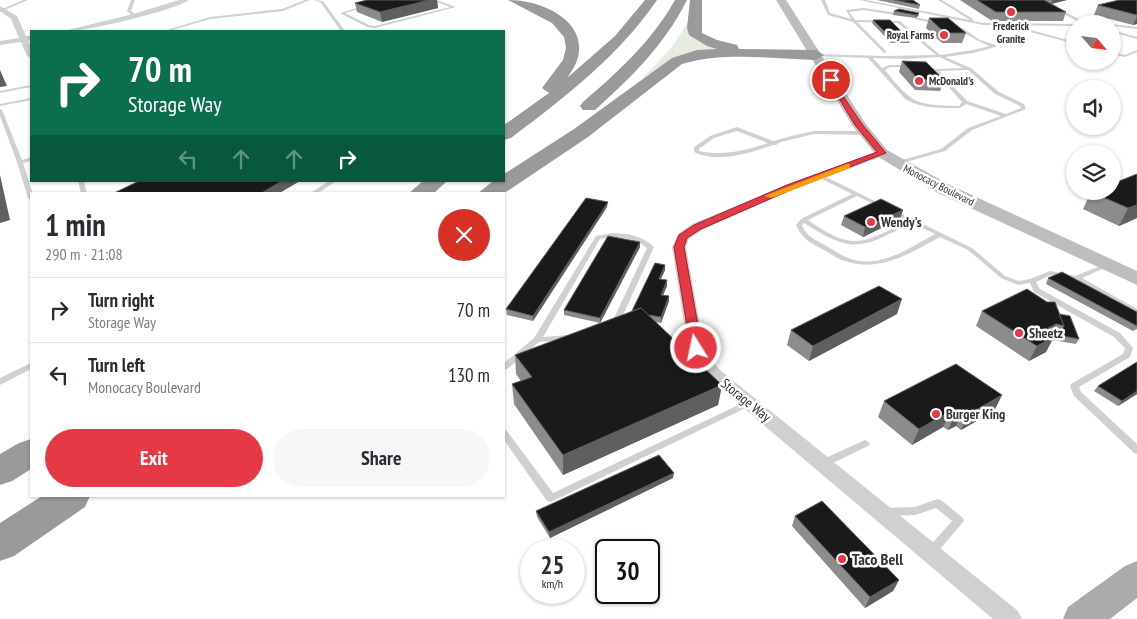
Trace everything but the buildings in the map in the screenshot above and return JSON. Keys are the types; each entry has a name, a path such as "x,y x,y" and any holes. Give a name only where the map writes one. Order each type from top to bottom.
{"highway":[{"path":"514,0 549,14 559,21 571,34 573,49 571,60 525,119"},
{"path":"505,133 598,60 621,37 651,0"},
{"path":"505,176 605,92 633,65 668,23 681,0"},
{"path":"696,0 694,28 696,35 723,46 775,52 825,70"},
{"path":"775,52 804,37"},
{"path":"491,192 581,133 677,61 708,54 814,53"},
{"path":"422,192 436,182"},
{"path":"486,192 498,182"},
{"path":"0,471 30,453"},
{"path":"0,544 70,497"}],"main road":[{"name":"Monocacy Boulevard","path":"781,0 865,134 882,153 896,163 942,188 1137,279"},
{"path":"1081,619 1137,577"}],"street":[{"path":"72,30 135,16 186,0"},
{"path":"0,43 28,38 14,18 1,10"},
{"name":"Storage Way","path":"882,153 820,176 697,227 683,237 679,247 696,348 701,359 714,374 824,463 1010,619"}],"lane":[{"path":"1,10 26,0"},
{"path":"133,0 129,11 135,16"},
{"path":"169,30 210,18 283,10 308,0"},
{"path":"316,0 322,2 342,30"},
{"path":"342,13 368,26 375,26 454,8 434,0"},
{"path":"823,0 829,14 854,21 899,22 938,56 968,69 997,93 1022,105 1024,109 970,128 943,150 932,155 896,163"},
{"path":"861,0 983,24 1066,25"},
{"path":"940,0 964,17 983,24"},
{"path":"331,14 342,13 374,4"},
{"path":"1055,7 1070,15"},
{"path":"885,52 854,21 847,11 857,8 895,14"},
{"path":"872,9 878,12 886,22"},
{"path":"814,53 922,58 972,53 995,46 978,41 957,27 915,18"},
{"path":"1008,25 1066,41"},
{"path":"1121,26 1137,28"},
{"path":"1121,34 1137,38"},
{"path":"1121,55 1125,56 1137,51"},
{"path":"814,53 885,52 938,56"},
{"path":"869,57 904,98 915,104 960,106 965,102"},
{"path":"882,70 890,66 936,70 968,69"},
{"path":"936,70 965,102 1006,116"},
{"path":"0,92 30,86"},
{"path":"0,106 30,98"},
{"path":"0,110 30,195"},
{"path":"775,144 737,129 712,137 696,148 697,152 704,155 724,156 754,151 775,144 794,136 822,131 865,134"},
{"path":"20,162 30,159"},
{"path":"820,176 970,249 1004,277 1018,283 1032,282 1050,272 1076,278 1137,312"},
{"path":"315,192 331,182"},
{"path":"857,194 803,220 799,225 806,238 847,260 858,263 882,262 940,234"},
{"path":"803,220 839,242 848,244 866,242 912,221"},
{"path":"505,366 537,340 598,237 616,234 640,239 650,247 615,324 608,327"},
{"path":"1076,278 1107,265"},
{"path":"1032,282 1037,290 1117,335 1133,348 1127,355 1074,386 1077,394 1136,444"},
{"path":"537,340 578,338"},
{"path":"0,382 30,367"},
{"path":"505,434 551,498 749,403"},
{"path":"824,463 865,444"},
{"path":"882,512 915,511 937,502 959,521 931,552"}],"shaded area":[{"path":"690,19 688,28 730,50 672,59 641,80 672,47"}],"slow traffic":[{"path":"768,196 847,166"}],"place":[{"name":"Frederick Granite","path":"1011,12"},
{"name":"Royal Farms","path":"944,35"},
{"name":"McDonald's","path":"919,81"},
{"name":"Wendy's","path":"871,222"},
{"name":"Sheetz","path":"1019,333"},
{"name":"Burger King","path":"936,414"},
{"name":"Taco Bell","path":"842,559"}],"route":[{"path":"696,348 679,247 683,237 697,227 790,187 882,153 859,125 831,80"}]}
